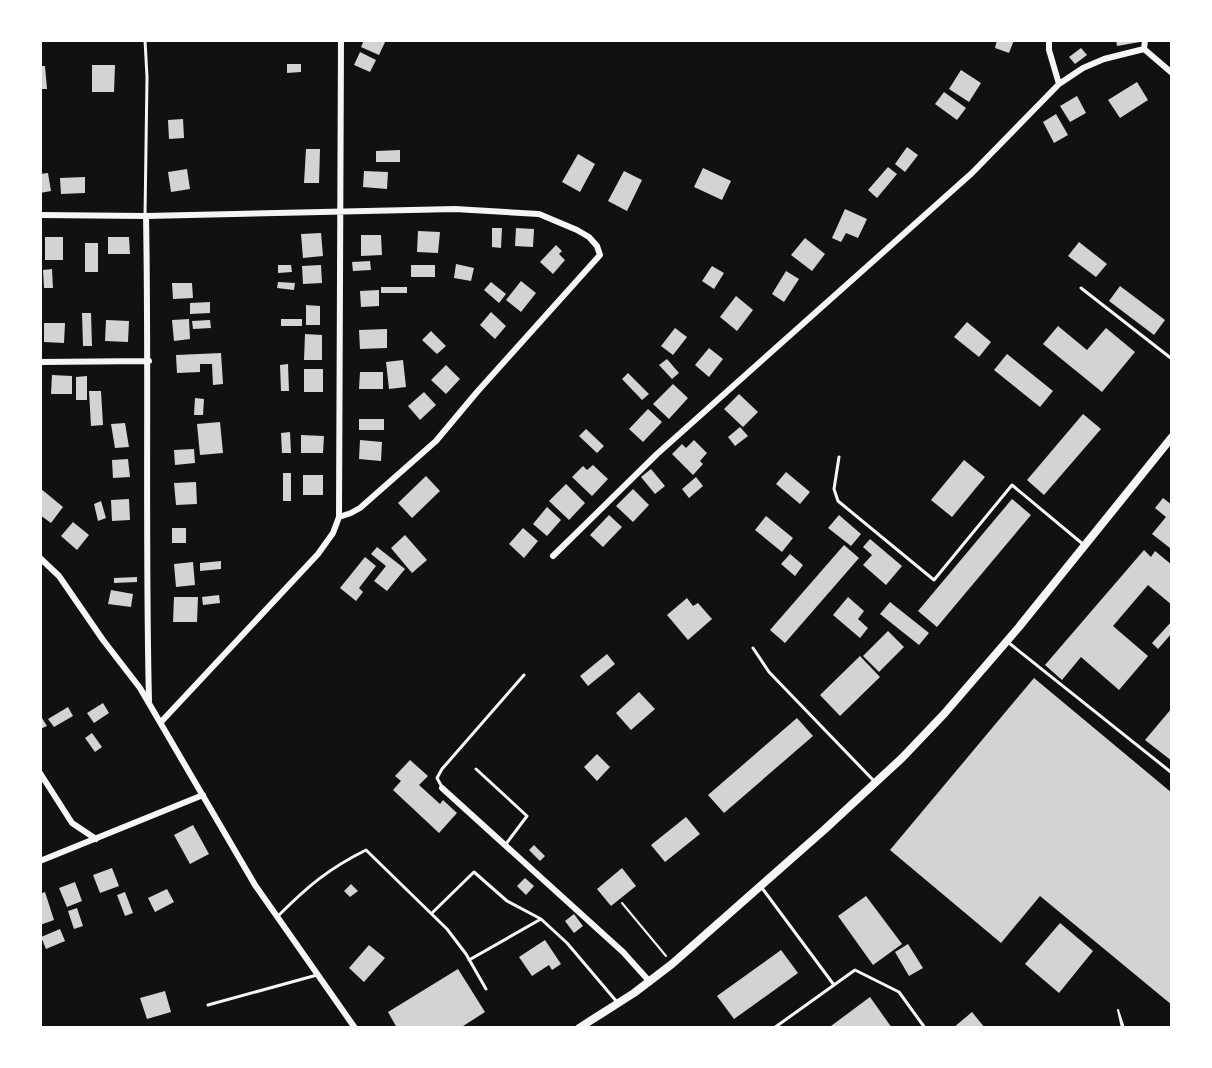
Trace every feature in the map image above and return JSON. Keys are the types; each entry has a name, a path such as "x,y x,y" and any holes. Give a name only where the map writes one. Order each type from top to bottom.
{"main road":[{"path":"579,1028 650,982 672,964 876,783 932,728 1007,641 1172,436"}],"street":[{"path":"161,722 323,548 333,533 339,517 341,40"},
{"path":"1049,40 1049,50 1059,84"},
{"path":"1144,49 1145,40"},
{"path":"553,555 657,454 972,173 1059,84 1083,68 1104,59 1144,49"},
{"path":"1144,49 1172,73"},
{"path":"40,215 146,216 455,209 539,214 589,237 597,246 600,255 436,441 360,508 339,517"},
{"path":"146,216 149,361 147,609 149,702"},
{"path":"40,362 149,361"},
{"path":"40,558 59,576 149,702 251,878 355,1028"},
{"path":"40,773 72,823 96,839"},
{"path":"442,788 623,952 650,982"},
{"path":"40,861 203,795"}],"lane":[{"path":"145,40 146,216"},
{"path":"1081,288 1172,359"},
{"path":"839,457 834,489 838,501 934,580 1012,485 1085,546"},
{"path":"1007,641 1172,773"},
{"path":"753,648 769,672 876,783"},
{"path":"442,788 437,778 442,769 524,675"},
{"path":"476,769 527,816 506,844"},
{"path":"277,917 314,881 340,863 366,850 432,913 455,939 486,989"},
{"path":"432,913 474,872 507,901 541,919 567,943 618,1004"},
{"path":"761,886 834,985"},
{"path":"469,960 541,919"},
{"path":"774,1028 855,970 899,992 925,1028"},
{"path":"208,1005 318,975"}],"path":[{"path":"622,903 672,964"}],"building":[{"path":"364,40 386,40 379,55 361,47"},
{"path":"997,40 1014,40 1009,53 995,48"},
{"path":"1116,40 1140,40 1140,42 1117,46"},
{"path":"1081,48 1087,55 1075,64 1069,57"},
{"path":"360,52 376,60 370,72 354,65"},
{"path":"287,64 301,64 301,72 287,73"},
{"path":"92,65 115,65 114,92 92,92"},
{"path":"40,66 45,66 47,89 40,89"},
{"path":"961,70 981,83 969,102 949,89"},
{"path":"1137,82 1148,100 1120,118 1108,100"},
{"path":"944,92 966,108 957,120 935,104"},
{"path":"1077,96 1086,113 1070,122 1060,106"},
{"path":"1056,114 1068,135 1054,143 1043,122"},
{"path":"183,119 184,138 169,139 168,120"},
{"path":"907,147 918,155 905,172 895,164"},
{"path":"306,149 320,149 319,183 304,183"},
{"path":"400,150 400,162 376,162 376,151"},
{"path":"578,154 595,164 580,192 562,182"},
{"path":"888,167 897,174 877,198 868,190"},
{"path":"703,168 731,181 722,200 694,187"},
{"path":"187,169 190,189 171,192 168,172"},
{"path":"364,171 388,172 387,189 363,187"},
{"path":"624,171 642,180 627,211 608,201"},
{"path":"48,173 51,191 40,193 40,174"},
{"path":"85,177 85,193 61,194 60,178"},
{"path":"845,209 867,219 858,238 846,233 841,242 832,238"},
{"path":"492,228 502,228 501,248 492,247"},
{"path":"516,228 534,229 533,247 515,246"},
{"path":"418,231 440,232 438,253 417,252"},
{"path":"321,233 323,256 303,258 301,234"},
{"path":"361,235 381,235 382,255 361,256"},
{"path":"45,237 63,237 63,260 45,260"},
{"path":"108,237 129,237 130,254 108,254"},
{"path":"805,238 825,254 812,271 791,255"},
{"path":"1079,242 1107,264 1096,277 1068,256"},
{"path":"85,243 98,243 98,272 85,272"},
{"path":"556,245 562,251 559,254 565,260 553,274 540,262"},
{"path":"370,261 371,270 353,271 352,262"},
{"path":"456,264 474,268 471,281 454,278"},
{"path":"278,265 291,265 292,272 278,273"},
{"path":"321,265 322,283 303,284 302,266"},
{"path":"411,265 435,265 435,277 411,277"},
{"path":"712,266 724,273 714,289 702,281"},
{"path":"52,269 53,288 44,288 43,270"},
{"path":"786,271 799,279 784,302 772,294"},
{"path":"521,281 536,293 521,312 506,300"},
{"path":"278,282 295,283 294,290 277,288"},
{"path":"491,282 506,294 499,303 484,290"},
{"path":"172,283 192,283 193,298 173,299"},
{"path":"1120,286 1165,320 1154,335 1109,301"},
{"path":"381,287 407,287 407,293 381,293"},
{"path":"379,290 379,306 361,307 360,291"},
{"path":"736,296 753,310 737,331 720,317"},
{"path":"210,302 210,313 190,314 190,303"},
{"path":"306,305 320,306 320,325 306,325"},
{"path":"491,312 506,326 495,339 480,325"},
{"path":"82,313 91,313 92,346 83,346"},
{"path":"189,319 190,339 174,341 172,320"},
{"path":"281,319 302,319 302,326 281,326"},
{"path":"106,320 129,321 128,342 105,341"},
{"path":"210,320 211,328 193,329 192,321"},
{"path":"967,322 991,342 979,357 954,337"},
{"path":"44,323 65,323 64,343 44,342"},
{"path":"1058,326 1087,350 1106,328 1135,352 1102,392 1043,344"},
{"path":"675,328 687,337 673,355 661,346"},
{"path":"387,329 387,348 360,349 359,330"},
{"path":"431,331 446,346 437,354 422,340"},
{"path":"305,334 322,335 322,360 304,360"},
{"path":"709,348 723,359 709,377 695,365"},
{"path":"221,353 223,384 213,385 212,364 200,364 200,372 177,373 176,355"},
{"path":"1007,354 1053,391 1040,407 994,370"},
{"path":"667,359 679,373 672,379 659,365"},
{"path":"403,360 406,387 389,389 386,362"},
{"path":"288,364 289,391 281,391 280,365"},
{"path":"446,365 460,379 446,394 431,380"},
{"path":"304,369 323,369 323,392 304,392"},
{"path":"360,372 383,372 383,389 359,389"},
{"path":"628,373 649,394 642,400 622,379"},
{"path":"52,375 72,376 72,394 51,394"},
{"path":"87,376 87,400 76,400 76,377"},
{"path":"673,384 688,398 669,419 653,404"},
{"path":"89,391 101,391 103,425 91,426"},
{"path":"424,392 436,405 420,420 408,406"},
{"path":"739,394 758,412 743,427 724,409"},
{"path":"195,398 204,399 203,415 194,415"},
{"path":"648,409 662,422 643,442 629,429"},
{"path":"1083,414 1101,429 1044,495 1027,480"},
{"path":"359,419 384,419 384,430 359,430"},
{"path":"220,422 223,453 200,455 197,424"},
{"path":"125,423 129,447 115,448 111,424"},
{"path":"740,427 748,436 735,446 728,437"},
{"path":"586,429 604,446 597,453 579,436"},
{"path":"290,432 291,453 282,453 281,433"},
{"path":"301,435 324,436 323,453 301,453"},
{"path":"360,440 382,442 381,461 359,459"},
{"path":"694,440 707,453 700,461 703,464 693,475 672,454 682,444 686,448"},
{"path":"194,449 195,463 175,465 174,450"},
{"path":"128,459 130,477 113,478 112,460"},
{"path":"964,460 985,477 952,517 931,500"},
{"path":"593,465 608,479 592,496 572,477 583,466 587,470"},
{"path":"651,469 665,486 655,494 641,477"},
{"path":"786,472 810,492 800,504 776,484"},
{"path":"283,473 291,473 291,501 283,501"},
{"path":"303,475 323,475 323,495 303,495"},
{"path":"426,476 440,491 412,518 398,503"},
{"path":"696,477 703,486 689,498 682,489"},
{"path":"196,482 197,504 176,505 174,483"},
{"path":"566,484 585,503 569,520 549,501"},
{"path":"40,488 63,507 51,523 40,515"},
{"path":"633,489 649,505 633,522 616,506"},
{"path":"1163,498 1172,505 1172,546 1170,548 1152,534 1166,517 1155,508"},
{"path":"129,499 130,520 112,521 111,500"},
{"path":"1012,499 1031,515 937,627 918,611"},
{"path":"101,501 106,518 98,521 94,504"},
{"path":"547,507 561,520 547,536 533,524"},
{"path":"609,515 622,527 603,547 590,535"},
{"path":"839,515 861,534 851,546 828,528"},
{"path":"766,516 793,538 782,552 755,530"},
{"path":"73,522 89,535 77,550 61,536"},
{"path":"172,528 186,528 186,543 172,543"},
{"path":"523,528 538,541 524,558 509,544"},
{"path":"405,535 427,560 412,573 391,548"},
{"path":"870,539 902,566 886,585 863,565 872,555 863,547"},
{"path":"844,545 859,558 785,643 770,630"},
{"path":"377,547 405,569 387,591 374,581 386,566 371,554"},
{"path":"1144,550 1151,557 1155,551 1172,565 1172,605 1148,585 1113,626 1148,656 1119,690 1081,657 1062,680 1045,665"},
{"path":"790,554 803,565 795,576 781,564"},
{"path":"365,557 376,566 359,588 363,592 356,601 340,588"},
{"path":"221,561 221,569 200,571 200,563"},
{"path":"193,562 195,585 176,587 174,564"},
{"path":"137,577 137,582 114,583 114,578"},
{"path":"111,590 133,594 131,607 108,604"},
{"path":"219,595 220,603 203,605 202,597"},
{"path":"174,597 198,597 197,622 173,622"},
{"path":"848,597 864,611 858,619 868,628 860,638 833,615"},
{"path":"687,598 693,606 698,603 712,619 688,640 667,615"},
{"path":"890,602 929,633 919,645 880,614"},
{"path":"1172,621 1172,633 1158,649 1152,643"},
{"path":"888,631 904,647 879,672 863,656"},
{"path":"607,654 615,664 588,686 580,676"},
{"path":"860,656 880,677 840,716 820,695"},
{"path":"1034,678 1172,793 1172,1005 1040,896 1001,943 890,850"},
{"path":"639,692 655,709 631,730 616,713"},
{"path":"103,703 109,713 94,723 87,713"},
{"path":"68,707 73,716 54,727 48,719"},
{"path":"1172,708 1172,761 1145,740"},
{"path":"40,715 47,726 40,729"},
{"path":"797,718 813,736 724,813 708,795"},
{"path":"92,733 102,747 95,752 85,738"},
{"path":"597,754 610,767 597,781 584,767"},
{"path":"410,760 428,776 419,785 440,804 443,800 457,813 439,833 393,790 401,781 395,776"},
{"path":"686,817 700,834 665,862 651,845"},
{"path":"193,825 209,854 190,864 174,835"},
{"path":"534,845 545,856 540,861 529,850"},
{"path":"112,868 119,886 100,893 93,875"},
{"path":"622,868 636,886 611,906 597,889"},
{"path":"525,878 534,886 526,895 517,886"},
{"path":"75,882 82,901 67,907 59,888"},
{"path":"351,884 358,891 350,897 344,891"},
{"path":"167,889 174,902 155,912 148,898"},
{"path":"45,892 54,920 40,925 40,894"},
{"path":"125,892 133,913 125,916 117,895"},
{"path":"866,896 902,944 873,965 838,916"},
{"path":"77,908 83,926 74,929 68,911"},
{"path":"574,914 583,926 574,933 565,921"},
{"path":"1060,923 1093,951 1059,993 1025,964"},
{"path":"60,929 65,941 46,949 41,937"},
{"path":"545,940 561,964 552,970 549,965 532,976 519,957"},
{"path":"908,944 923,968 909,976 895,952"},
{"path":"369,945 385,958 364,982 349,968"},
{"path":"781,950 798,973 734,1019 717,996"},
{"path":"458,969 485,1012 460,1028 397,1028 388,1012"},
{"path":"165,991 171,1012 147,1019 140,998"},
{"path":"870,997 892,1028 833,1028 831,1026"},
{"path":"972,1012 985,1028 953,1028"}]}
